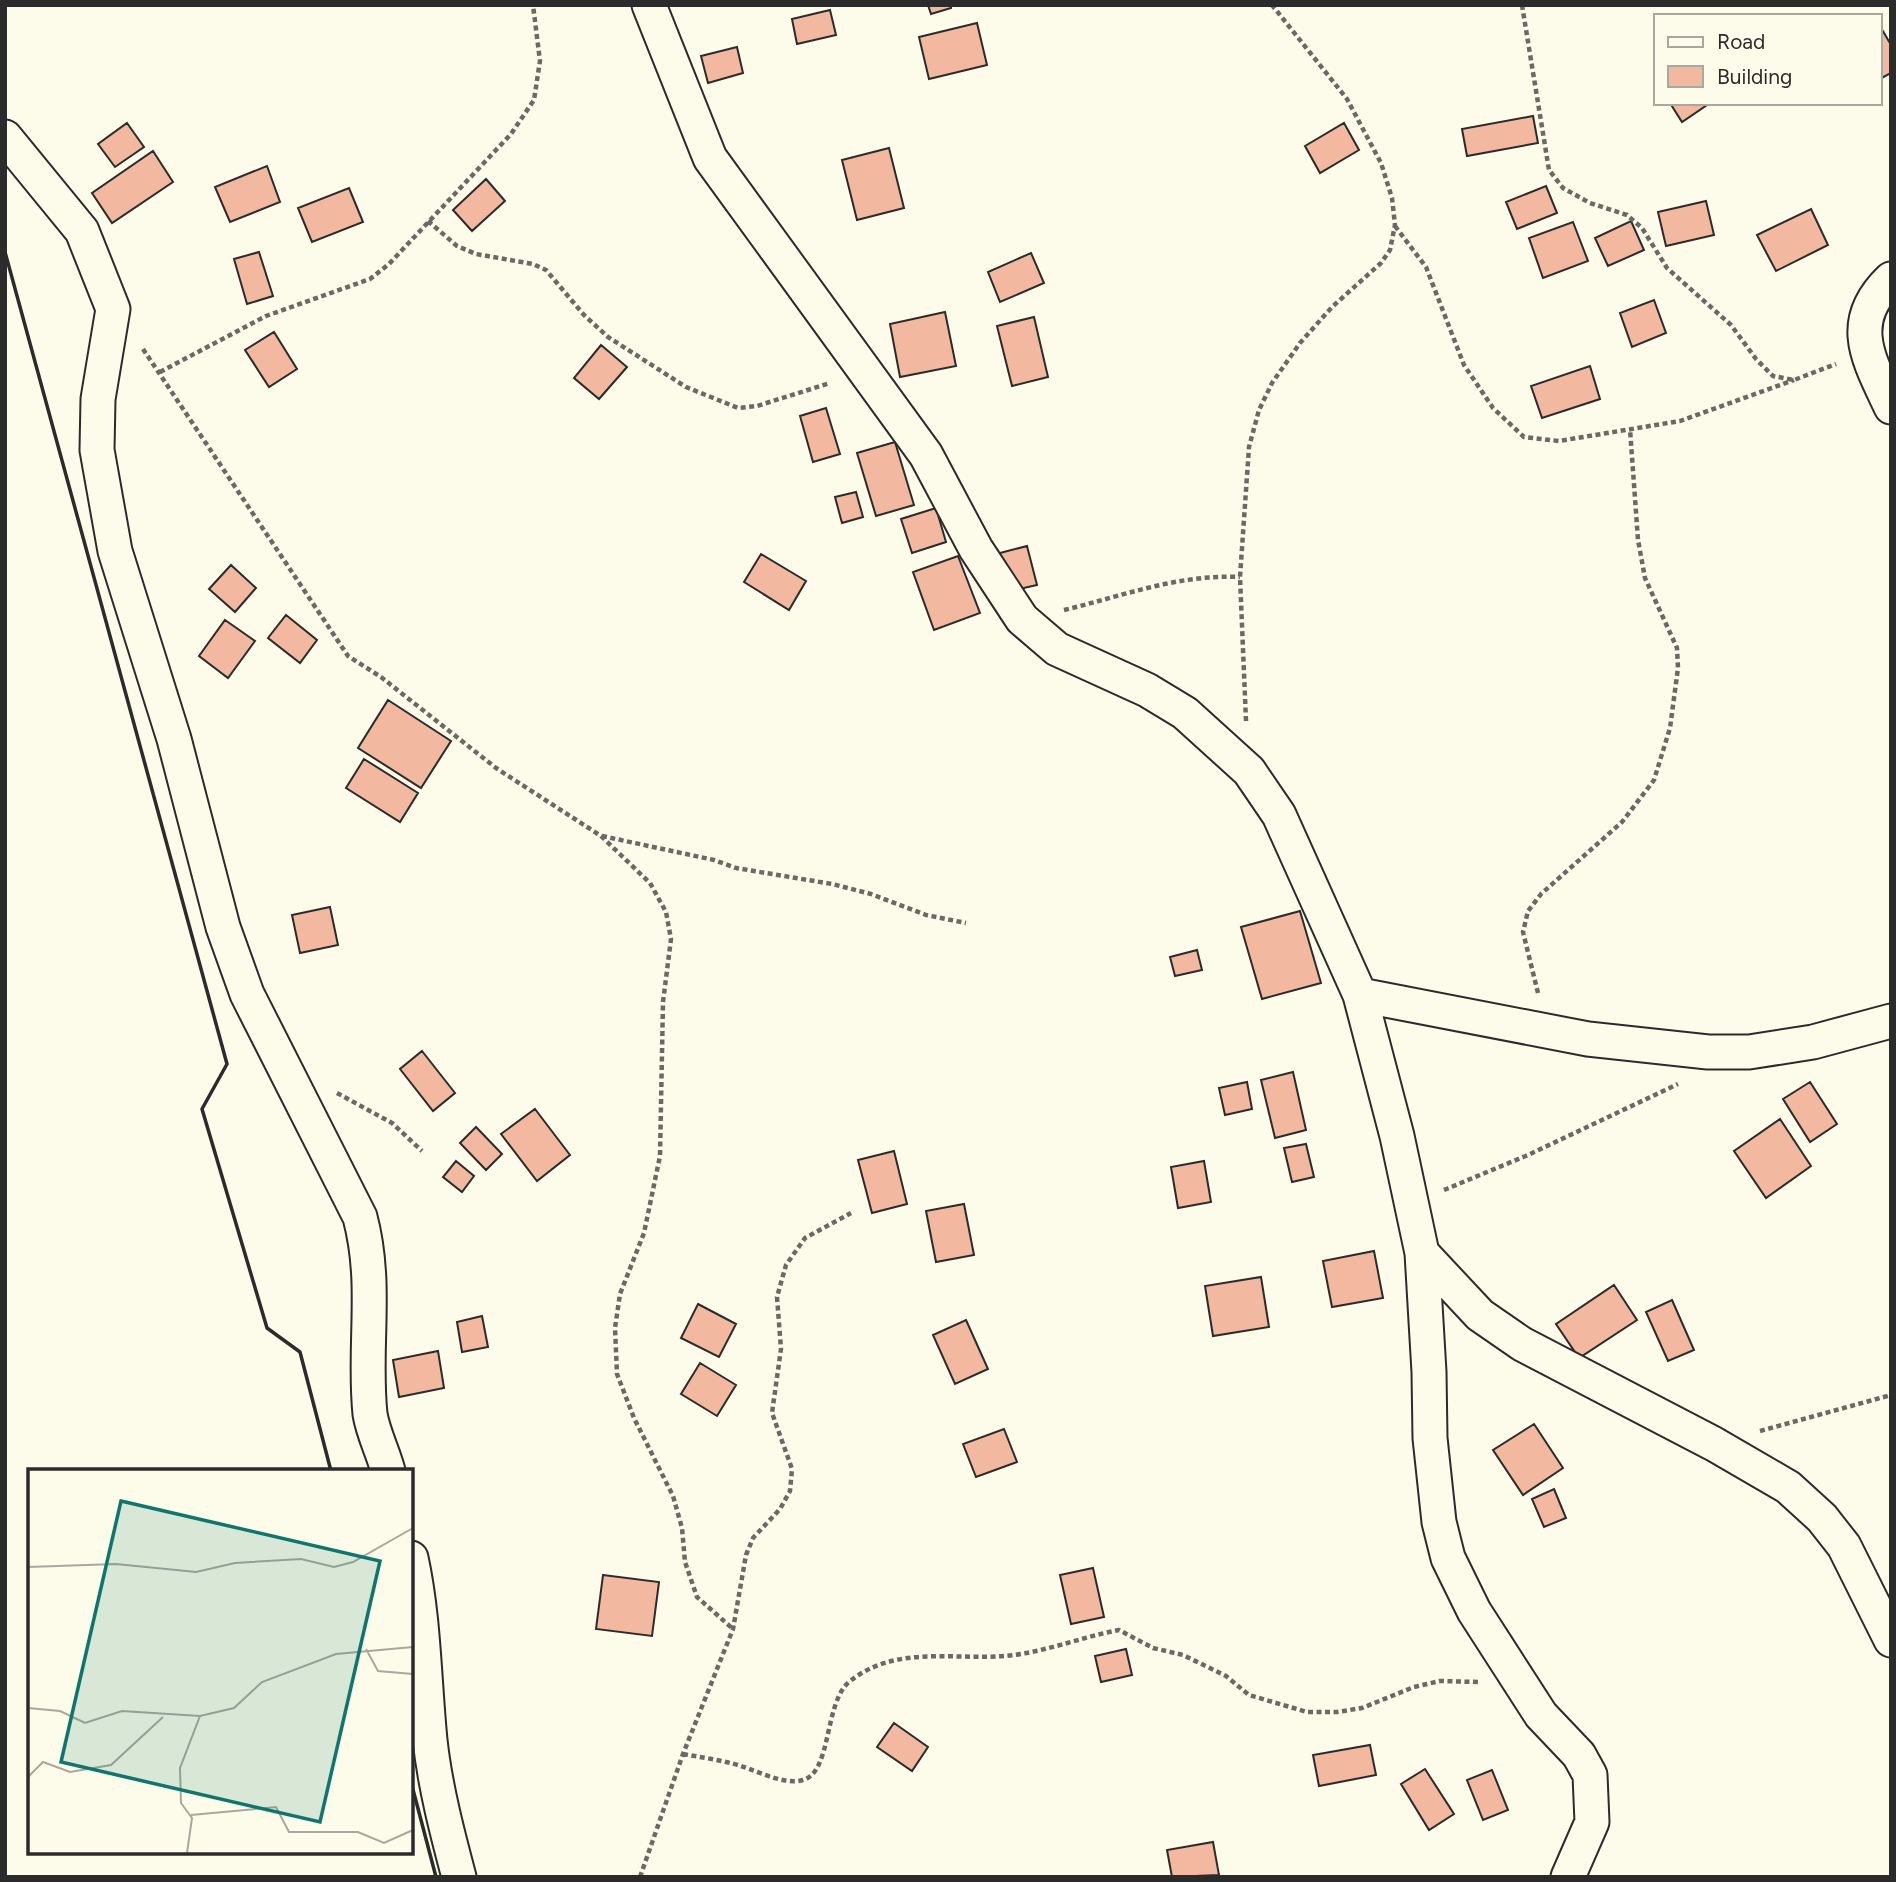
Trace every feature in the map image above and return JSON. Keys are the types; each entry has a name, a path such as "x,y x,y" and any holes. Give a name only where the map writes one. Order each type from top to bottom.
{"street":[{"path":"649,5 710,158 926,455 976,549 1022,619 1057,649 1147,690 1185,713 1249,771 1279,815 1360,995 1380,1063 1412,1203 1422,1253 1430,1438 1443,1540 1458,1581 1474,1611 1541,1715 1579,1755 1590,1775 1592,1822 1568,1877"},
{"path":"5,137 47,184 82,231 113,309 98,399 97,450 115,551 174,739 223,927 247,994 360,1217 369,1251 372,1294 368,1367 371,1418 387,1469"},
{"path":"1891,279 1873,296 1863,330 1868,353 1891,407"},
{"path":"1360,995 1588,1039 1708,1052 1749,1052 1813,1042 1891,1021"},
{"path":"1422,1253 1480,1315 1522,1344 1714,1444 1788,1487 1822,1518 1844,1546 1891,1640"},
{"path":"413,1572 425,1657 430,1740 444,1819 459,1877"}],"path":[{"path":"160,372 266,316 370,279 389,264 511,134 534,100 540,61 533,5"},
{"path":"1249,771 1240,577 1249,447 1259,410 1272,383 1300,343 1332,307 1381,263 1390,250 1395,225 1392,198 1381,163 1347,99 1272,5"},
{"path":"1522,5 1549,170 1563,188 1590,203 1627,215 1642,228 1667,268 1731,325 1756,359 1773,376 1794,380"},
{"path":"428,221 457,246 476,254 533,264 546,270 584,315 608,337 650,367 686,387 738,408 757,406 865,371"},
{"path":"1395,225 1426,267 1464,365 1493,408 1524,437 1559,442 1680,421 1868,353"},
{"path":"113,309 160,372 348,656 381,677 496,768 601,836 650,883 666,912 671,939 663,1002 660,1156 644,1233 621,1294 615,1328 617,1374 634,1418 673,1496 682,1528 685,1562 697,1597 733,1629"},
{"path":"1548,1031 1523,932 1528,911 1541,894 1622,822 1654,780 1672,716 1678,668 1677,648 1645,578 1638,540 1630,429"},
{"path":"1022,619 1168,581 1205,575 1240,577"},
{"path":"601,836 714,860 736,868 832,884 871,894 926,915 966,923"},
{"path":"1412,1203 1528,1155 1682,1083"},
{"path":"640,1877 683,1754 733,1629 746,1555 753,1538 780,1509 790,1491 792,1469 772,1413 781,1349 777,1297 786,1265 804,1238 851,1213"},
{"path":"1714,1444 1891,1395"},
{"path":"683,1754 733,1763 790,1780 802,1780 814,1774 821,1760 834,1706 848,1683 865,1674 887,1664 927,1654 1006,1656 1119,1630 1153,1648 1183,1655 1226,1676 1249,1695 1307,1712 1337,1712 1362,1708 1414,1687 1440,1681 1525,1688"}],"building":[{"path":"928,5 951,5 951,8 931,14"},
{"path":"830,10 836,35 797,44 792,19"},
{"path":"977,23 987,65 929,79 919,37"},
{"path":"1882,29 1891,45 1891,73 1882,78"},
{"path":"737,47 743,73 708,83 701,56"},
{"path":"1671,105 1707,105 1682,122"},
{"path":"1533,116 1538,143 1467,156 1462,129"},
{"path":"127,123 144,147 115,167 98,144"},
{"path":"1344,123 1359,150 1320,173 1305,146"},
{"path":"889,148 904,208 857,220 842,160"},
{"path":"153,151 173,182 112,223 92,193"},
{"path":"267,166 280,202 230,222 215,187"},
{"path":"486,179 505,201 472,231 453,210"},
{"path":"1546,186 1557,213 1517,229 1506,202"},
{"path":"349,188 363,222 312,242 298,208"},
{"path":"1706,201 1714,235 1666,246 1658,212"},
{"path":"1811,209 1828,245 1776,271 1757,235"},
{"path":"1631,221 1644,250 1608,266 1595,238"},
{"path":"1573,222 1588,261 1543,278 1529,238"},
{"path":"259,252 273,296 247,304 234,259"},
{"path":"1031,253 1044,283 1000,302 988,272"},
{"path":"1654,300 1666,333 1632,347 1620,313"},
{"path":"945,312 956,366 900,377 890,324"},
{"path":"1034,317 1048,377 1012,386 997,326"},
{"path":"274,332 297,369 269,387 245,350"},
{"path":"601,345 627,367 599,399 574,378"},
{"path":"1590,366 1600,399 1542,418 1531,386"},
{"path":"826,408 840,454 813,462 800,416"},
{"path":"895,442 914,505 876,516 857,453"},
{"path":"856,492 863,517 842,523 835,497"},
{"path":"936,508 946,542 912,553 901,519"},
{"path":"1027,546 1037,585 1010,591 1000,553"},
{"path":"761,554 806,581 789,610 744,582"},
{"path":"958,556 980,613 934,630 913,572"},
{"path":"231,565 256,588 235,612 209,589"},
{"path":"286,615 317,640 300,663 268,638"},
{"path":"225,620 255,641 228,678 199,656"},
{"path":"388,700 451,741 421,788 358,748"},
{"path":"364,759 418,793 400,822 346,788"},
{"path":"330,907 338,945 300,953 292,915"},
{"path":"1300,911 1321,983 1262,999 1241,927"},
{"path":"1197,950 1202,970 1175,976 1170,957"},
{"path":"422,1051 455,1093 433,1111 400,1069"},
{"path":"1293,1072 1306,1130 1275,1138 1261,1080"},
{"path":"1247,1082 1252,1109 1225,1115 1219,1088"},
{"path":"1810,1082 1837,1124 1810,1142 1783,1099"},
{"path":"535,1109 570,1155 537,1181 501,1134"},
{"path":"1780,1119 1811,1166 1766,1198 1734,1151"},
{"path":"476,1127 502,1154 486,1170 460,1143"},
{"path":"1306,1144 1314,1177 1292,1182 1284,1148"},
{"path":"894,1151 907,1204 872,1213 858,1160"},
{"path":"456,1161 474,1176 462,1192 443,1177"},
{"path":"1204,1161 1211,1202 1178,1208 1171,1167"},
{"path":"964,1204 974,1255 936,1262 926,1211"},
{"path":"1374,1251 1383,1298 1332,1307 1323,1261"},
{"path":"1261,1277 1269,1327 1213,1336 1205,1286"},
{"path":"1614,1285 1637,1320 1579,1358 1556,1324"},
{"path":"1672,1300 1694,1350 1668,1361 1646,1312"},
{"path":"698,1304 736,1324 719,1357 681,1338"},
{"path":"482,1316 488,1347 462,1352 457,1322"},
{"path":"966,1320 988,1369 955,1384 933,1335"},
{"path":"438,1351 444,1388 399,1397 393,1360"},
{"path":"700,1363 736,1385 717,1416 681,1394"},
{"path":"1534,1424 1563,1468 1523,1495 1493,1450"},
{"path":"1004,1429 1017,1462 976,1477 963,1444"},
{"path":"1554,1489 1566,1518 1544,1527 1532,1499"},
{"path":"1093,1568 1104,1617 1071,1624 1060,1575"},
{"path":"603,1575 659,1582 652,1636 596,1629"},
{"path":"1126,1649 1132,1675 1101,1682 1095,1656"},
{"path":"894,1723 928,1747 912,1771 877,1747"},
{"path":"1370,1745 1376,1775 1319,1786 1313,1755"},
{"path":"1425,1769 1454,1814 1429,1830 1401,1784"},
{"path":"1492,1770 1508,1810 1483,1820 1467,1780"},
{"path":"1213,1842 1219,1875 1172,1877 1167,1850"}],"wall":[{"path":"5,252 227,1064 202,1109 267,1328 300,1352 330,1469"},
{"path":"413,1790 436,1877"}]}
